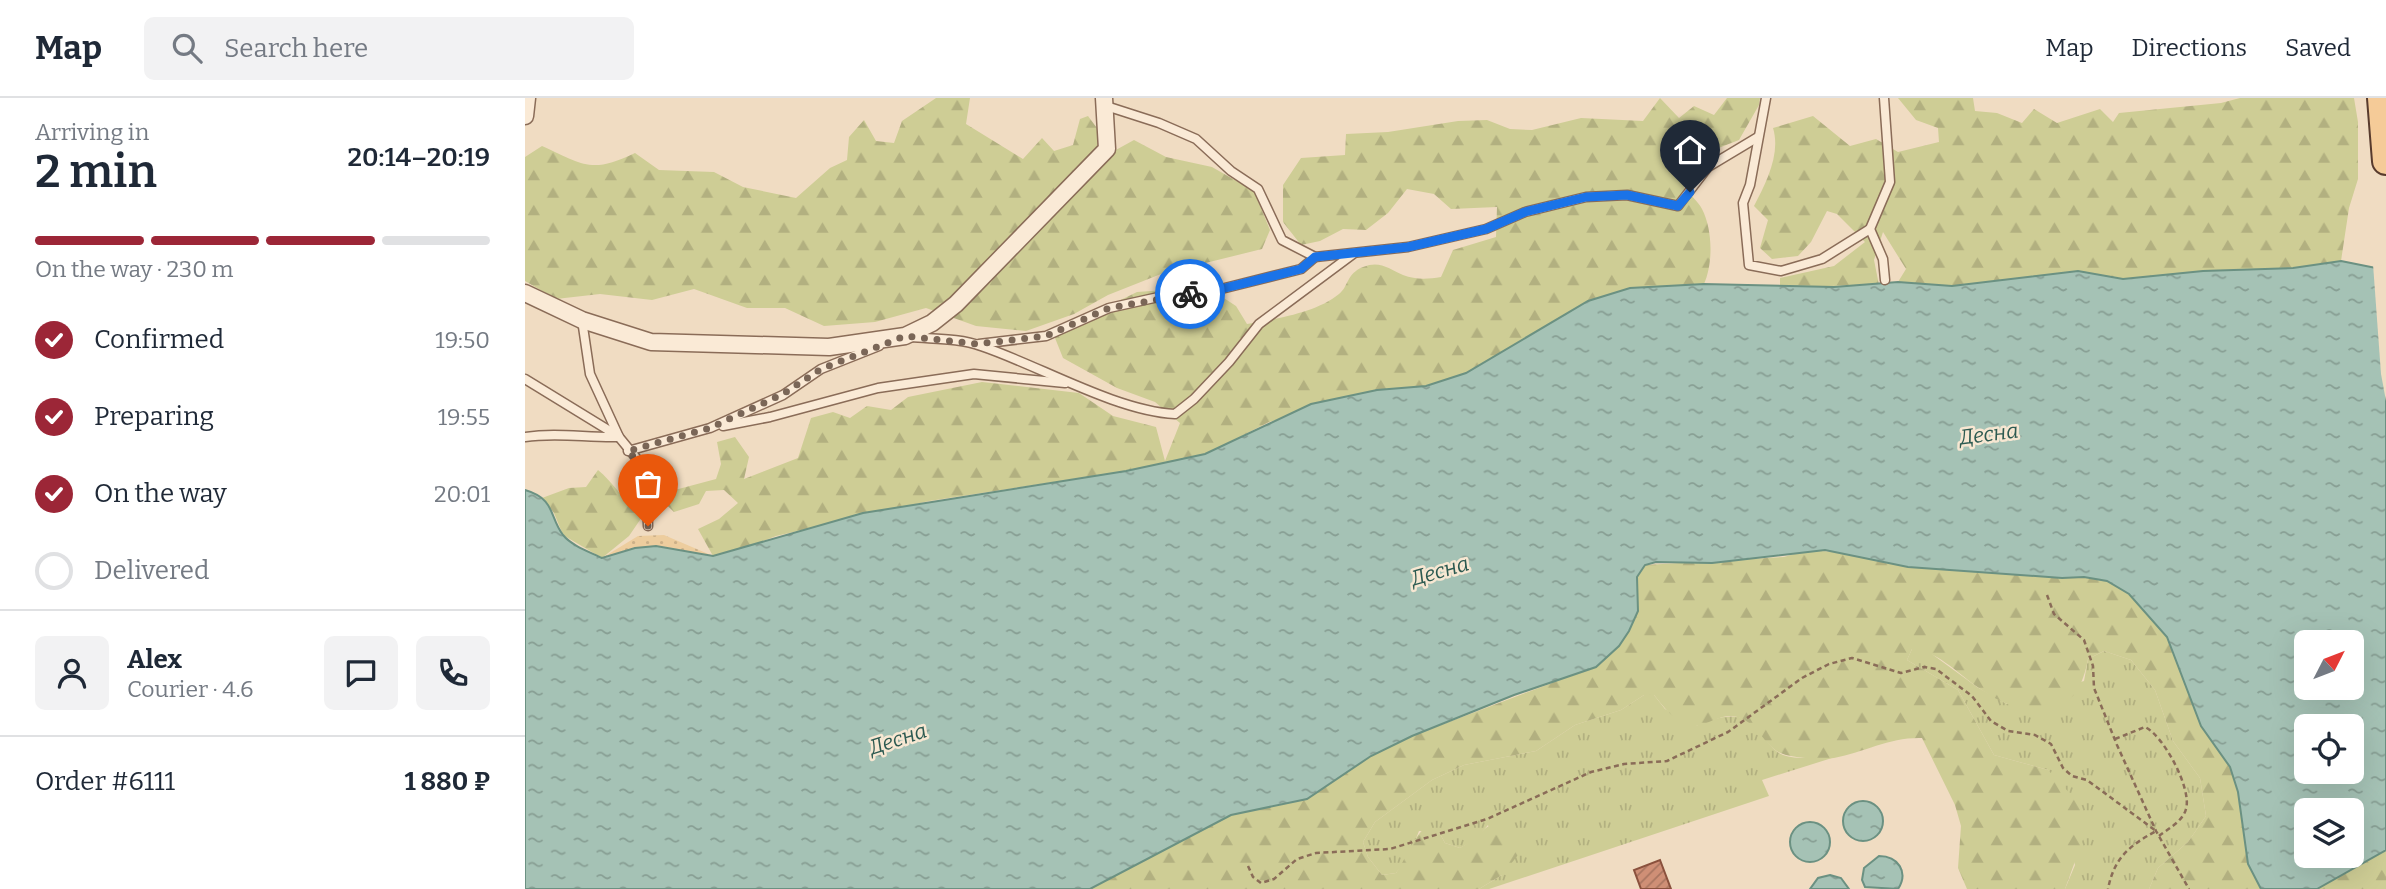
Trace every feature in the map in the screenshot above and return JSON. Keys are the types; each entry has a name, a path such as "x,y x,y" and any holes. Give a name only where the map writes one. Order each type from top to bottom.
{"main road":[{"path":"2381,98 2386,161"}],"street":[{"path":"525,116 527,98"},
{"path":"525,295 582,320 651,342 829,347 905,336 932,323 956,304 1107,149 1094,99"}],"lane":[{"path":"1766,98 1750,186 1743,203 1749,265 1781,271 1822,259 1870,229 1890,182 1884,98"},
{"path":"1094,99 1196,139 1231,171 1258,189 1282,240 1315,257 1408,247 1486,229 1525,212 1586,197 1627,195 1678,206 1708,167 1758,137"},
{"path":"1870,229 1883,259 1885,280"},
{"path":"977,344 1071,383 1159,413 1175,414 1194,399 1229,362 1259,324 1353,254"},
{"path":"710,428 783,394 821,369 905,336 977,344 1046,336 1109,308 1163,296 1209,292 1301,269 1315,257"},
{"path":"582,320 590,374 619,437 646,470 648,526"},
{"path":"628,451 710,428 770,417 878,388 974,374 1071,383"},
{"path":"525,379 619,437"},
{"path":"525,437 552,433 588,438 619,437"}],"path":[{"path":"2047,595 2055,614 2084,640 2093,666 2094,688 2115,739 2156,831 2189,889"},
{"path":"1248,866 1253,877 1261,883 1274,879 1297,859 1316,853 1390,849 1487,820 1591,772 1625,764 1667,761 1728,732 1802,678 1829,664 1852,658 1901,673 1924,667 1936,669 1972,696 1991,721 2008,731 2035,735 2051,744 2063,768 2072,776 2087,780 2156,831"},
{"path":"2115,739 2145,727 2163,742 2173,763 2187,794 2186,809 2181,819 2159,836"},
{"path":"2108,889 2111,872 2120,855 2156,831"}],"green space":[{"path":"936,98 970,98 966,124 1023,159 1042,138 1054,151 1073,145 1080,119 1088,116 1114,151 1134,140 1166,157 1212,167 1254,191 1270,230 1262,249 1161,274 1108,295 1074,314 1026,331 976,326 926,308 875,322 824,326 785,308 747,308 694,289 652,300 600,294 556,299 525,281 525,157 542,146 578,162 597,165 620,160 635,153 659,170 714,172 743,187 796,198 830,168 847,160 849,137 864,120 876,141 894,143 902,121"},
{"path":"1660,98 1679,118 1694,106 1714,115 1727,98 1760,98 1759,105 1739,140 1703,154 1684,188 1706,217 1710,257 1704,284 1630,288 1588,301 1466,373 1426,386 1377,390 1269,422 1206,454 1126,471 929,501 776,536 741,550 713,556 698,529 719,519 738,503 724,490 706,491 699,504 674,512 656,495 716,479 721,464 717,442 735,437 749,457 744,479 798,458 811,418 833,412 850,418 867,406 891,410 908,397 982,382 1079,393 1113,416 1156,427 1165,461 1180,423 1155,402 1117,388 1063,358 1053,333 1137,292 1207,287 1236,306 1247,324 1295,314 1330,301 1342,291 1353,273 1369,265 1384,266 1413,278 1441,277 1453,250 1496,237 1497,207 1451,209 1434,194 1407,189 1388,213 1366,230 1343,229 1320,241 1301,245 1283,222 1283,185 1301,158 1345,155 1346,134 1388,132 1458,121 1487,120 1510,129 1532,130 1581,118 1643,121"},
{"path":"1898,98 1973,98 1975,111 1997,113 2022,123 2034,109 2057,123 2100,109 2113,122 2119,113 2221,103 2240,98 2354,98 2358,122 2358,179 2349,208 2341,261 2293,268 2203,271 2123,279 2077,271 1952,286 1898,282 1906,269 1883,232 1874,260 1879,285 1780,287 1780,278 1834,266 1865,242 1837,214 1827,211 1811,242 1798,256 1772,259 1760,248 1768,220 1754,206 1774,158 1773,128 1813,116 1850,146 1876,139 1898,152 1939,142 1938,128 1916,120"},
{"path":"598,470 642,517 629,536 602,558 563,535 554,513 542,498 569,488 586,487"},
{"path":"1807,550 1850,553 1937,569 2062,578 2084,577 2107,581 2129,594 2167,637 2201,726 2230,767 2238,792 2248,864 2262,889 2149,889 2158,868 2188,842 2206,816 2200,778 2173,741 2155,690 2131,660 2104,651 2088,659 2082,681 2072,697 2060,707 2029,711 1994,697 1937,657 1912,649 1907,660 1958,690 1994,755 2048,770 2078,802 2086,831 2065,889 1967,889 1958,868 1961,826 1955,805 1922,738 1888,742 1834,758 1797,757 1778,752 1754,727 1740,718 1726,716 1690,726 1672,716 1654,695 1644,695 1621,710 1575,725 1536,751 1464,765 1432,780 1375,822 1363,842 1368,857 1382,875 1396,873 1414,841 1428,826 1439,832 1445,843 1460,848 1493,825 1520,835 1522,850 1502,875 1479,889 1090,889 1231,815 1307,799 1371,756 1412,736 1552,683 1638,610 1637,577 1645,565 1784,557"},
{"path":"1912,649 1925,649 1977,687 2007,704 2084,681 2088,659 2104,651 2131,660 2155,690 2173,741 2200,778 2206,816 2188,842 2158,868 2149,889 2065,889 2075,865 2048,770 1994,755 1958,690 1907,660"},
{"path":"1644,695 1654,695 1665,709 1696,726 1727,717 1751,721 1771,747 1788,757 1832,758 1762,780 1769,796 1489,889 1479,889 1502,875 1488,825 1475,840 1460,848 1445,843 1439,832 1419,831 1409,856 1396,873 1382,875 1368,857 1363,842 1375,822 1432,780 1464,765 1536,751 1575,725 1621,710"},
{"path":"2386,850 2386,889 2317,889 2354,868 2364,868 2364,862"}],"sand":[{"path":"664,535 713,556 656,546 602,558 638,536"}],"water":[{"name":"Десна","path":"2341,261 2386,270 2386,850 2364,862 2364,798 2294,798 2294,868 2354,868 2317,889 2261,889 2248,864 2238,792 2230,767 2201,726 2167,637 2129,594 2107,581 2084,577 2062,578 1908,567 1825,550 1712,563 1656,562 1645,565 1637,577 1638,611 1629,631 1619,646 1596,667 1514,695 1412,736 1371,756 1307,799 1231,815 1090,889 525,889 525,490 547,503 567,539 602,558 635,548 656,546 713,556 863,513 1126,471 1205,454 1311,404 1377,390 1426,386 1466,373 1588,301 1630,288 1704,284 1834,287 1898,282 1952,286 2078,271 2123,279 2203,271 2293,268"},
{"path":"1863,801 1871,802 1877,807 1882,813 1882,829 1877,835 1871,840 1863,841 1855,840 1849,835 1844,829 1843,821 1844,813 1849,807 1855,802"},
{"path":"1810,822 1818,823 1824,828 1829,834 1829,850 1824,856 1818,861 1810,862 1802,861 1796,856 1791,850 1790,842 1791,834 1796,828 1802,823"},
{"path":"1879,856 1892,859 1900,866 1902,877 1898,889 1865,887 1862,880 1864,868"},
{"path":"1830,875 1841,878 1849,889 1810,889 1818,878"}],"pier":[{"path":"2373,264 2386,266 2386,401 2381,374"}],"building":[{"path":"1660,860 1671,889 1641,889 1634,870"}],"way so far":[{"path":"648,526 646,470 628,451 710,428 783,394 821,369 905,336 977,344 1046,336 1109,308 1163,296 1190,294"}],"route":[{"path":"1190,294 1209,292 1301,269 1315,257 1408,247 1486,229 1525,212 1586,197 1627,195 1678,206 1690,192"}]}
